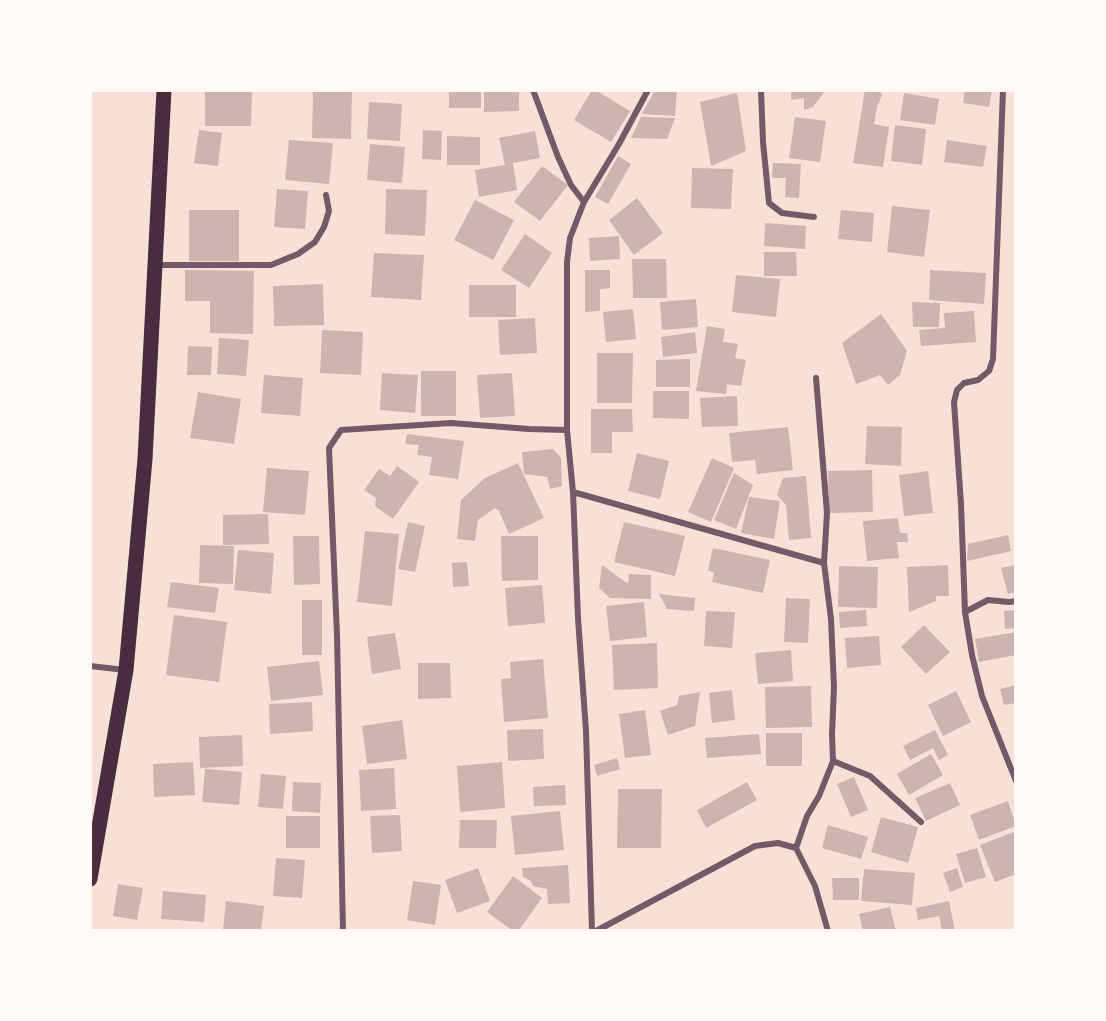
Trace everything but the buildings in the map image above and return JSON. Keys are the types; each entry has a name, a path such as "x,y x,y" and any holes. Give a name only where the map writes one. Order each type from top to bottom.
{"main road":[{"path":"90,879 126,670 145,459 164,90"}],"street":[{"path":"533,90 558,157 571,185 584,202"},
{"path":"592,931 586,731 578,618 573,492 567,430 567,262 570,238 584,202 648,90"},
{"path":"761,90 769,203 782,213 814,217"},
{"path":"1003,90 993,359 989,371 978,380 964,383 957,390 954,402 965,612 972,655 982,696 1016,781"},
{"path":"154,265 271,265 298,254 315,242 324,227 329,211 326,195"},
{"path":"816,378 827,513 824,563 831,619 834,687 833,761 819,796 807,816 796,848 815,886 828,931"},
{"path":"343,931 336,624 329,448 341,430 451,423 567,430"},
{"path":"573,492 824,563"},
{"path":"965,612 988,600 1016,601"},
{"path":"90,666 126,670"},
{"path":"833,761 870,776 921,822"},
{"path":"596,931 755,846 778,843 796,848"}]}
